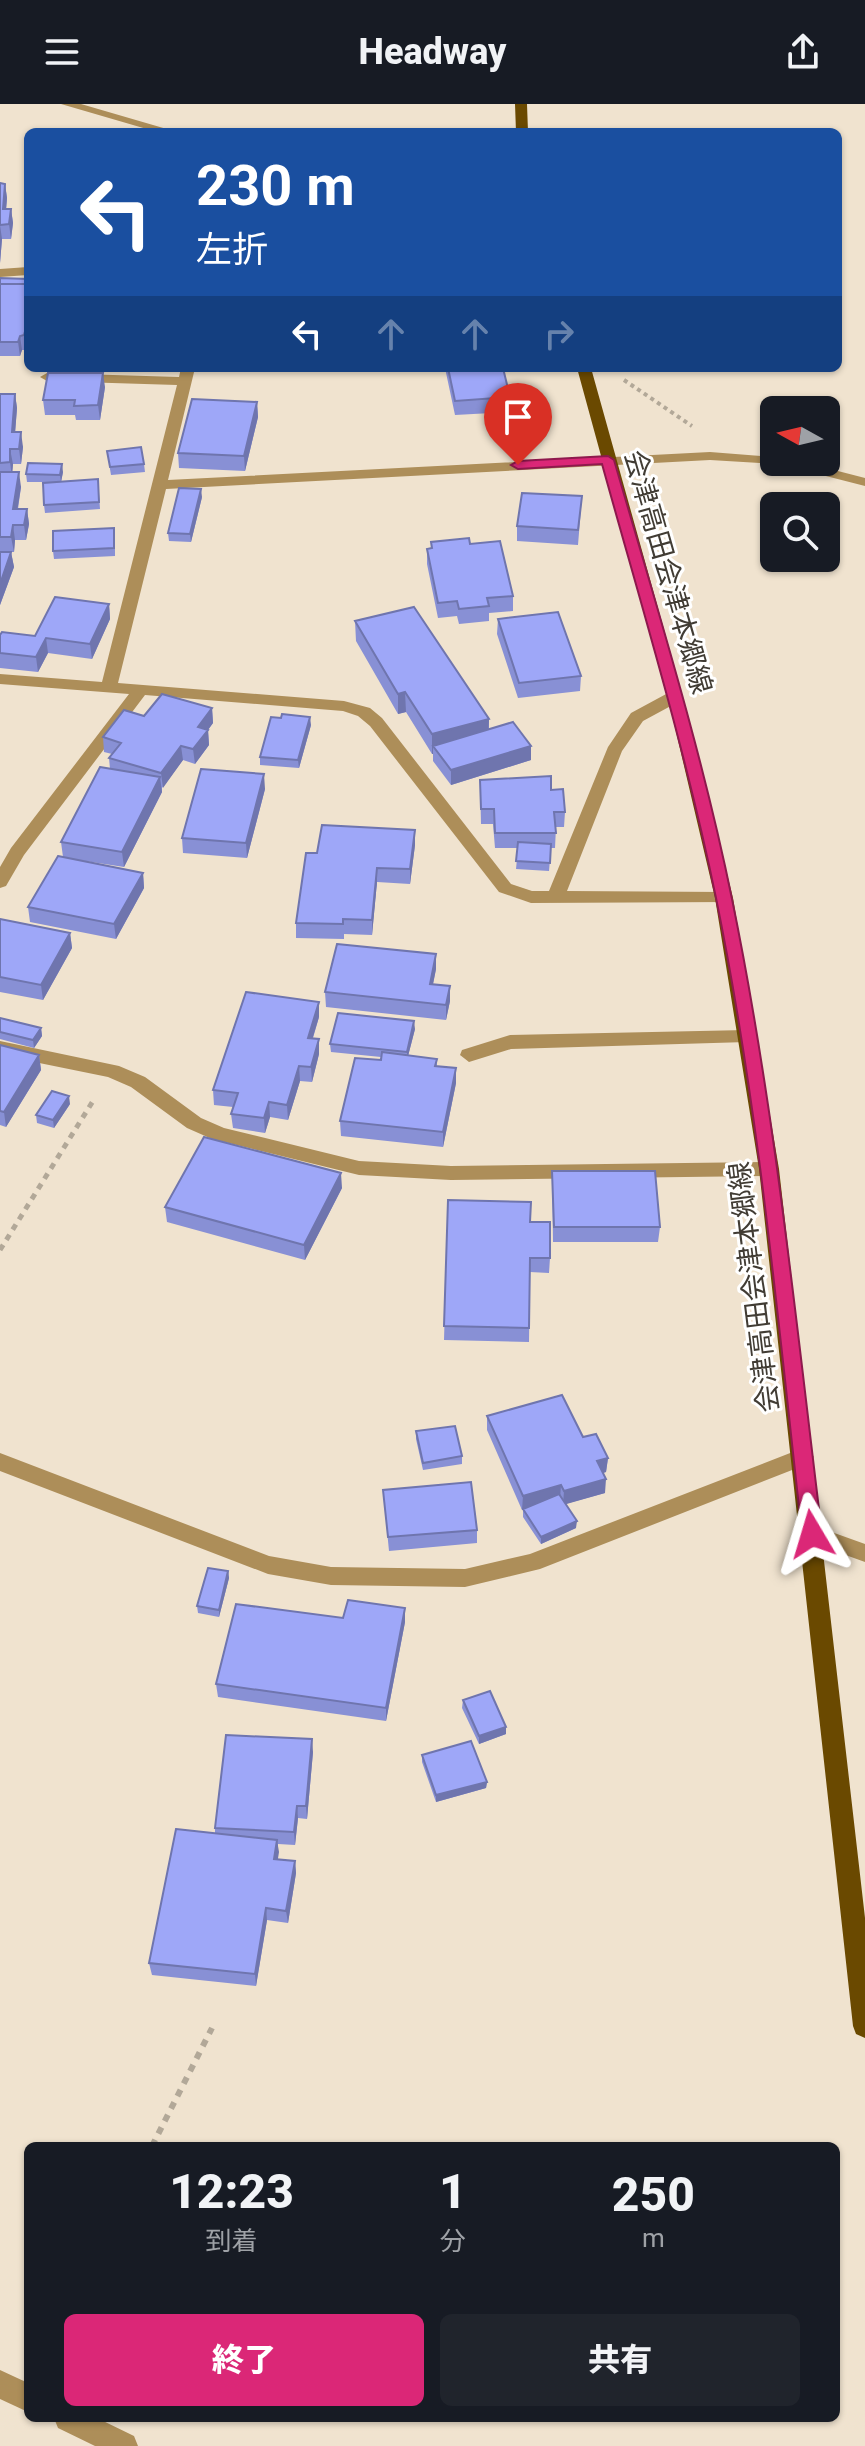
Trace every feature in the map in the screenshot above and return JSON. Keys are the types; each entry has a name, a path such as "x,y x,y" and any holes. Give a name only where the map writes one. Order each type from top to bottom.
{"main road":[{"path":"521,104 522,128"},
{"name":"会津高田会津本郷線","path":"585,372 674,697 724,898 769,1169 865,2026"}],"street":[{"path":"67,104 156,128"},
{"path":"0,273 24,271"},
{"path":"47,377 186,374 109,688"},
{"path":"159,485 608,460 737,456 760,459"},
{"path":"840,476 865,482"},
{"path":"0,679 344,706 364,712 376,722 505,888 531,897 724,898"},
{"path":"0,882 26,840 140,691"},
{"path":"556,896 614,751 637,717 674,697"},
{"path":"469,1055 510,1042 747,1036"},
{"path":"0,1048 112,1071 138,1082 194,1123 219,1134 359,1168 451,1173 769,1169"},
{"path":"0,1462 268,1565 331,1576 465,1578 532,1563 803,1457"},
{"path":"812,1534 865,1553"},
{"path":"0,2384 24,2396"},
{"path":"76,2422 124,2446"}],"path":[{"path":"619,377 737,456"},
{"path":"0,1250 112,1071"},
{"path":"154,2142 212,2028"}],"building":[{"path":"0,183 5,184 3,209 11,209 9,224 0,225"},
{"path":"0,278 24,279 24,284 0,284"},
{"path":"0,284 24,284 24,335 18,342 0,342"},
{"path":"449,372 504,372 510,397 455,401"},
{"path":"48,373 103,373 98,405 74,406 75,400 43,400"},
{"path":"0,394 15,394 12,432 21,432 19,449 10,449 10,462 0,463"},
{"path":"192,399 257,402 244,456 178,453"},
{"path":"141,447 144,464 110,467 107,451"},
{"path":"28,463 62,464 60,475 26,474"},
{"path":"0,472 19,472 13,509 27,509 24,525 13,525 11,537 0,537"},
{"path":"98,479 99,502 44,505 43,483"},
{"path":"179,488 201,489 190,534 168,533"},
{"path":"522,493 582,496 578,530 517,526"},
{"path":"114,528 114,548 53,551 53,531"},
{"path":"469,538 470,544 500,541 513,596 487,598 489,606 459,609 457,601 438,603 427,549 432,548 431,542"},
{"path":"0,552 11,552 0,584"},
{"path":"55,597 109,604 90,644 46,638 36,657 0,653 2,632 35,636"},
{"path":"414,607 489,719 432,734 405,692 398,694 355,621"},
{"path":"558,612 581,676 519,683 498,619"},
{"path":"162,694 212,708 198,727 208,730 193,749 181,746 161,773 109,758 121,743 103,737 124,710 144,716"},
{"path":"282,714 310,717 298,760 260,757 271,717 281,718"},
{"path":"513,722 531,746 451,770 433,746"},
{"path":"100,767 160,777 122,852 61,842"},
{"path":"201,769 264,774 246,843 182,838"},
{"path":"551,776 551,790 563,789 565,812 554,812 556,833 495,833 494,809 481,809 480,780"},
{"path":"322,825 415,830 410,869 377,868 372,920 343,919 343,924 296,923 306,853 317,853"},
{"path":"518,842 551,844 550,863 516,861"},
{"path":"58,856 143,873 114,924 28,907"},
{"path":"0,919 70,933 41,985 0,977"},
{"path":"337,944 436,954 430,984 450,986 446,1005 325,992"},
{"path":"246,992 319,1002 308,1038 319,1039 311,1067 299,1066 287,1105 269,1102 264,1118 231,1114 238,1093 213,1090"},
{"path":"338,1013 414,1021 407,1052 330,1044"},
{"path":"0,1018 41,1028 33,1040 0,1032"},
{"path":"0,1045 39,1055 4,1112 0,1111"},
{"path":"382,1052 437,1059 435,1066 456,1068 443,1132 340,1121 355,1058 381,1060"},
{"path":"52,1091 69,1096 53,1120 36,1115"},
{"path":"204,1137 341,1173 304,1245 165,1207"},
{"path":"552,1171 655,1171 660,1227 554,1227"},
{"path":"448,1200 531,1202 530,1222 550,1222 550,1258 530,1258 529,1328 444,1326"},
{"path":"562,1395 583,1437 596,1434 608,1458 597,1461 606,1479 564,1491 561,1485 523,1496 487,1416"},
{"path":"455,1426 462,1456 423,1463 416,1431"},
{"path":"471,1482 477,1530 388,1537 383,1490"},
{"path":"559,1494 577,1521 541,1537 523,1509"},
{"path":"208,1568 228,1571 219,1610 197,1606"},
{"path":"348,1600 405,1608 386,1708 216,1684 236,1604 343,1618"},
{"path":"490,1691 506,1727 479,1736 463,1700"},
{"path":"226,1735 312,1739 306,1806 297,1806 294,1832 215,1828"},
{"path":"471,1741 487,1782 436,1795 422,1755"},
{"path":"176,1829 277,1840 274,1859 295,1861 286,1911 266,1908 255,1974 149,1963"}],"route":[{"path":"518,465 608,460 681,719 724,898 769,1169 812,1534"}]}
